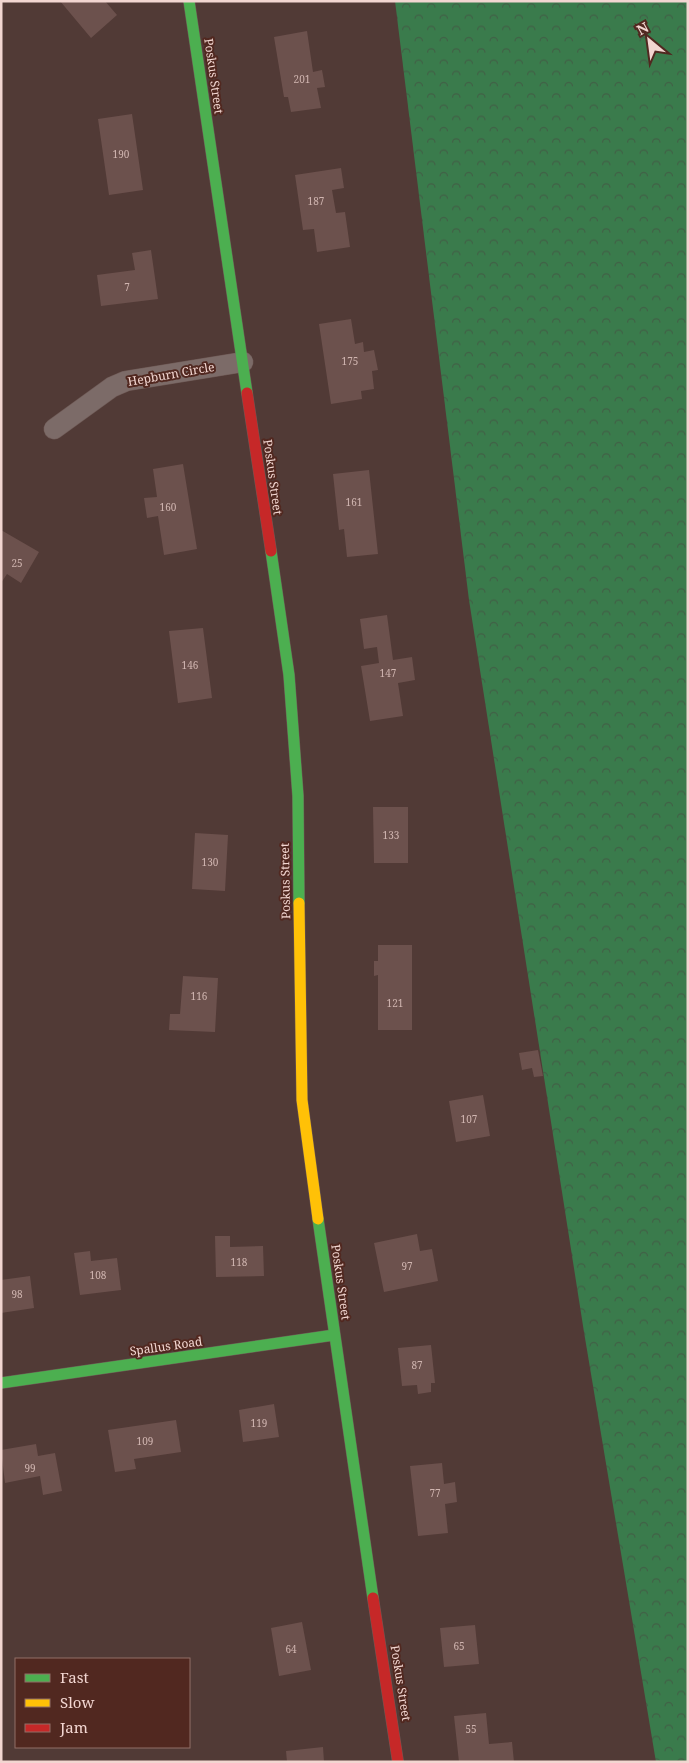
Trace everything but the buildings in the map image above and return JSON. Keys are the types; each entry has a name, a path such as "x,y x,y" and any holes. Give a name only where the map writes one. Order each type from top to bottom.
{"street":[{"name":"Poskus Street","path":"189,1 289,675 298,796 302,1100 334,1335 398,1762"},
{"name":"Hepburn Circle","path":"54,429 112,387 126,381 243,362"},
{"name":"Spallus Road","path":"1,1383 334,1335"}],"green space":[{"path":"395,1 688,1 688,1762 656,1762 584,1332 469,600"}],"traffic: fast":[{"path":"189,1 247,393"},
{"path":"271,551 289,675 298,796 299,903"},
{"path":"318,1219 373,1598"},
{"path":"1,1383 334,1335"}],"traffic: slow":[{"path":"299,903 302,1100 318,1219"}],"traffic: jam":[{"path":"247,393 271,551"},
{"path":"373,1598 398,1762"}]}
